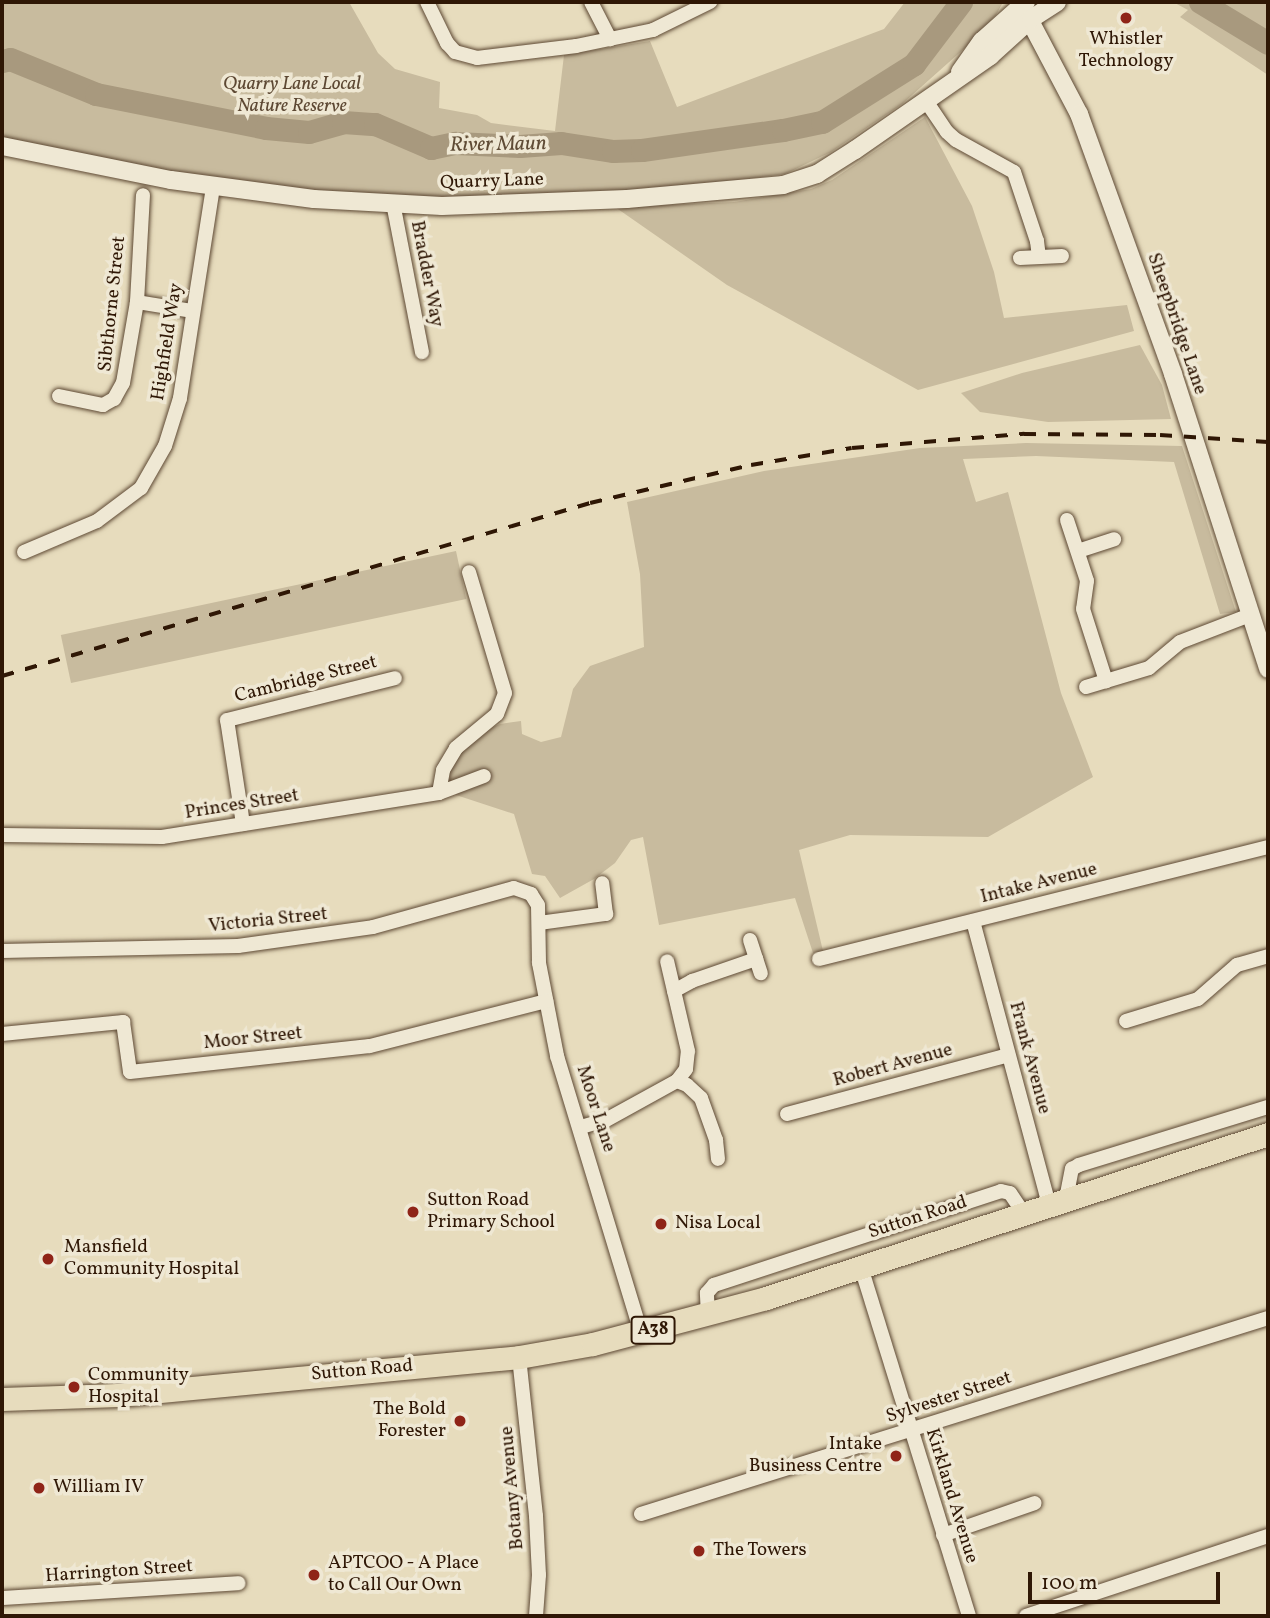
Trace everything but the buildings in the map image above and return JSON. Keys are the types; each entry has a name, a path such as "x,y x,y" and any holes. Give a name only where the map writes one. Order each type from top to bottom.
{"highway":[{"name":"Sutton Road","path":"7,1399 118,1395 519,1357 641,1333 861,1267 1268,1134"}],"street":[{"path":"427,2 447,43 466,57 491,57 653,30 710,2"},
{"path":"591,2 610,39"},
{"name":"Quarry Lane","path":"2,146 213,187 314,199 442,206 627,199 783,185 817,174 926,101 956,78 977,47 1025,7 1057,2"},
{"name":"Sheepbridge Lane","path":"1025,7 1079,114 1162,342 1268,669"},
{"path":"926,101 947,132 956,140 1014,172 1037,241 1039,257"},
{"name":"Highfield Way","path":"24,552 96,522 141,488 165,446 180,398 213,187"},
{"name":"Sibthorne Street","path":"59,396 103,405 114,399 124,383 136,302 143,195"},
{"name":"Bradder Way","path":"393,203 422,352"},
{"path":"1020,258 1062,256"},
{"path":"136,302 192,311"},
{"path":"1067,520 1087,581 1083,609 1106,681"},
{"path":"1078,551 1114,539"},
{"path":"439,793 443,770 456,748 497,714 505,694 470,572"},
{"path":"1086,687 1149,668 1180,642 1250,615"},
{"name":"Cambridge Street","path":"243,824 227,720 395,678"},
{"name":"Princes Street","path":"2,835 162,837 439,793 484,776"},
{"name":"Intake Avenue","path":"819,959 1268,847"},
{"path":"539,923 606,914 602,883"},
{"name":"Victoria Street","path":"2,951 251,944 373,927 514,888 531,894"},
{"name":"Moor Lane","path":"531,894 538,905 540,963 557,1056 581,1127 641,1333"},
{"name":"Frank Avenue","path":"973,921 1009,1055 1058,1202"},
{"path":"674,991 692,981 759,966 750,940"},
{"path":"1126,1021 1198,999 1237,965 1268,956"},
{"path":"581,1127 606,1120 677,1081 685,1069 688,1051 667,961"},
{"name":"Moor Street","path":"2,1034 123,1022 130,1072 370,1046 546,1001"},
{"name":"Robert Avenue","path":"787,1114 1009,1055"},
{"path":"677,1081 687,1085 701,1098 722,1137 718,1159"},
{"path":"1058,1202 1072,1169 1079,1165 1268,1107"},
{"name":"Sutton Road","path":"708,1315 708,1293 714,1284 1001,1191 1010,1193 1023,1212"},
{"name":"Kirkland Avenue","path":"861,1267 968,1616"},
{"name":"Sylvester Street","path":"641,1514 1268,1318"},
{"name":"Botany Avenue","path":"519,1357 536,1516 539,1575 536,1616"},
{"path":"943,1535 1035,1503"},
{"path":"1026,1616 1268,1536"},
{"name":"Harrington Street","path":"2,1598 239,1583"}],"green space":[{"name":"Quarry Lane Local Nature Reserve","path":"2,2 349,2 378,53 395,69 440,82 439,108 477,115 491,123 555,131 564,55 650,41 677,107 884,29 905,2 1002,4 996,15 966,47 902,104 831,152 785,174 674,189 514,199 390,198 221,182 2,138"},
{"path":"1173,2 1268,2 1268,75 1180,17 1188,10"},
{"path":"925,117 972,206 994,272 1004,318 1127,305 1134,331 918,390 727,285 615,207 734,202 811,189 832,180"},
{"path":"1140,345 1162,385 1171,419 1048,422 980,412 961,393 1022,373"},
{"path":"1026,443 1182,446 1236,612 1220,614 1174,462 1036,456 963,459 976,502 1008,492 1061,693 1093,777 988,837 850,835 799,850 823,951 813,953 795,898 659,925 643,837 631,840 615,863 594,879 560,898 545,876 532,874 514,814 456,795 450,783 450,768 460,751 479,733 500,724 521,721 522,734 541,742 561,737 573,689 590,666 644,647 640,574 627,502 764,471 920,448"},
{"path":"456,551 466,599 71,683 61,635"}],"waterway":[{"name":"River Maun","path":"2,61 10,59 96,94 266,128 309,132 343,122 375,124 431,148 455,143 520,146 561,143 613,151 642,150 822,122 914,64 961,2"},
{"name":"River Maun","path":"1200,2 1268,43"}],"railway":[{"path":"2,676 590,503 751,465 852,448 1024,434 1160,435 1268,442"}],"place":[{"name":"Whistler Technology","path":"1126,18"},
{"name":"Sutton Road Primary School","path":"413,1212"},
{"name":"Nisa Local","path":"661,1224"},
{"name":"Mansfield Community Hospital","path":"48,1259"},
{"name":"Community Hospital","path":"74,1387"},
{"name":"The Bold Forester","path":"460,1421"},
{"name":"Intake Business Centre","path":"896,1456"},
{"name":"William IV","path":"39,1488"},
{"name":"The Towers","path":"699,1551"},
{"name":"APTCOO - A Place to Call Our Own","path":"314,1575"}]}
